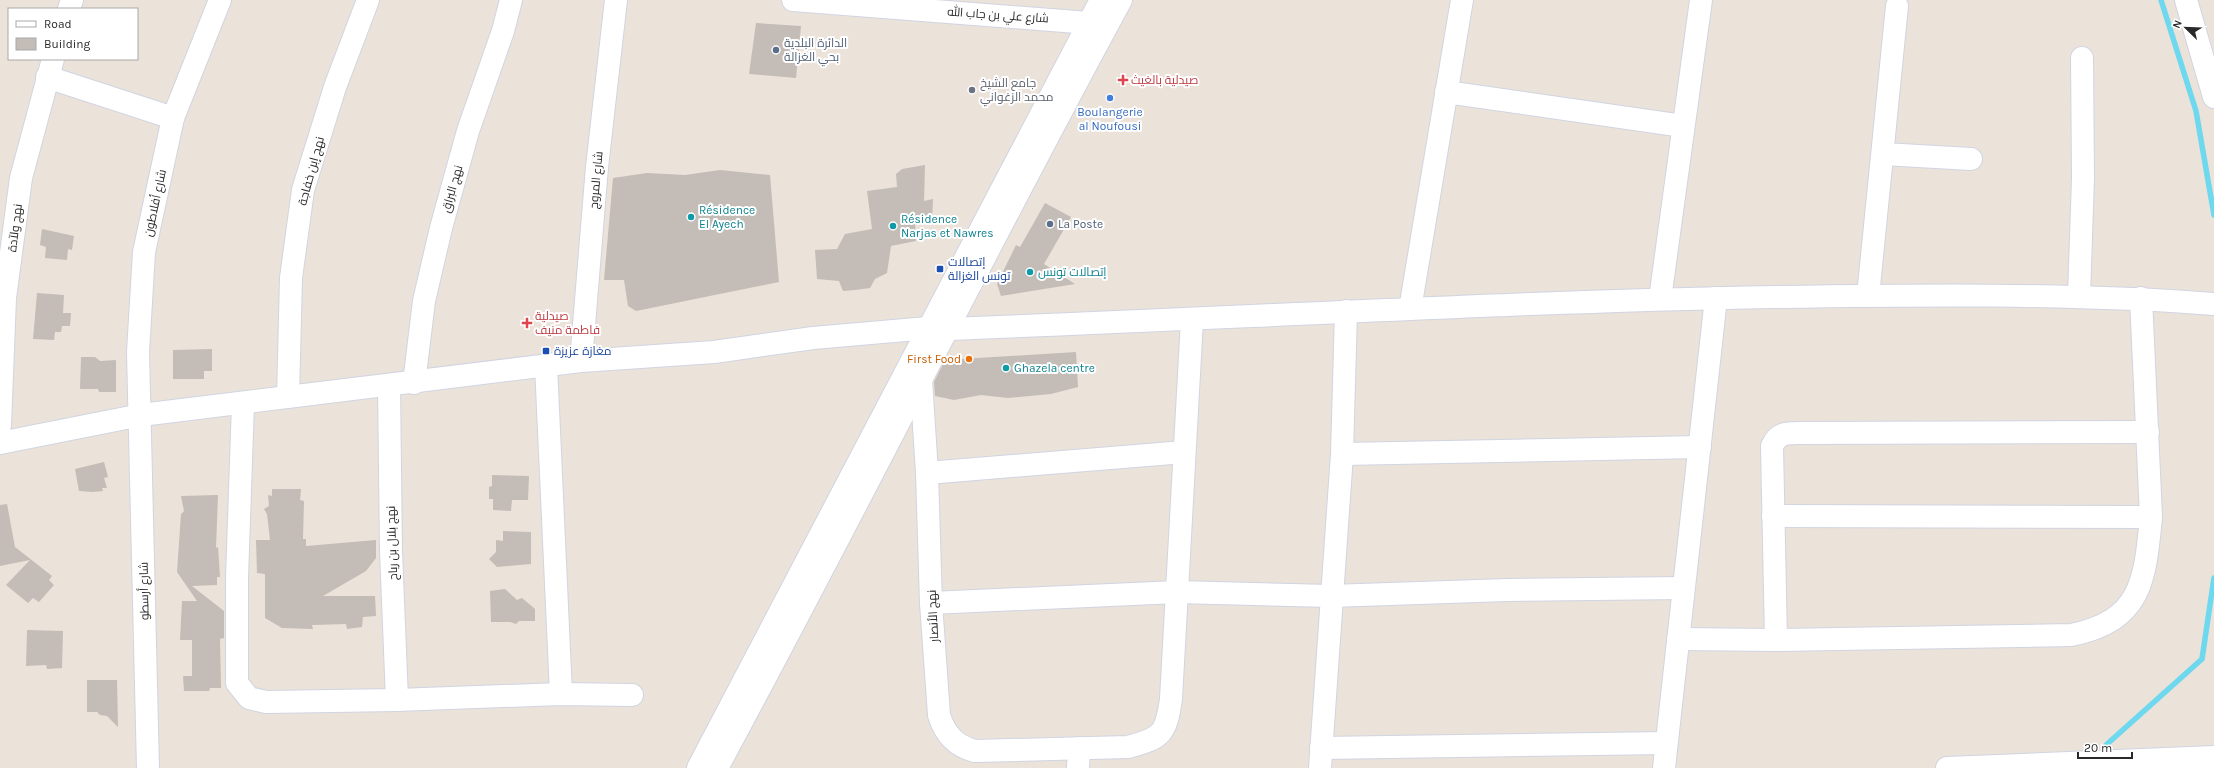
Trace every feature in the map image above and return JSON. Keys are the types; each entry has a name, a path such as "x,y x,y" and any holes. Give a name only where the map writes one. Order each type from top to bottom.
{"street":[{"name":"شارع أفلاطون","path":"141,415 138,352 144,252 173,118 220,0"},
{"name":"نهج إبن خفاجة","path":"288,397 291,278 303,190 335,87 368,0"},
{"name":"نهج البراق","path":"414,383 424,301 441,228 468,130 503,31 511,0"},
{"name":"شارع المروج","path":"581,361 597,167 616,0"},
{"name":"شارع علي بن جاب الله","path":"793,0 889,4 1099,23"},
{"path":"1099,23 1101,0"},
{"path":"698,768 912,361 937,329 1099,23 1121,0"},
{"path":"1410,309 1462,0"},
{"path":"1660,299 1701,0"},
{"path":"2186,0 2214,97"},
{"path":"1868,296 1897,6"},
{"path":"2079,296 2084,178 2082,58"},
{"path":"50,68 173,118"},
{"name":"نهج ولاّدة","path":"0,425 6,298 21,178 50,68"},
{"path":"1446,92 1683,126"},
{"path":"1883,154 1971,159"},
{"path":"0,444 141,415 414,383 546,365 581,361 714,352 813,338 937,329 1192,320 1346,311 1660,299 1868,296 2079,296 2141,298 2214,304"},
{"path":"1664,768 1716,298"},
{"path":"1678,639 1776,640 2071,635 2091,631 2111,622 2126,608 2141,585 2151,517 2141,298"},
{"path":"1346,311 1342,454 1320,758 1666,743"},
{"path":"1177,592 1192,320"},
{"path":"717,768 817,583 921,380 937,329"},
{"name":"نهج الأنصار","path":"912,361 921,380 927,473 931,603 939,715 943,729 951,738 962,747 975,751 1078,758 1151,741 1159,736 1169,714 1171,699 1177,592"},
{"path":"546,365 561,694"},
{"name":"نهج بلال بن رباح","path":"389,385 391,551 397,700"},
{"path":"243,403 237,578 237,683 249,698 266,702 397,700 561,694 632,695"},
{"name":"شارع أرسطو","path":"141,415 148,768"},
{"path":"1776,640 1772,446 1775,438 1783,434 2148,432"},
{"path":"1342,454 1700,447"},
{"path":"927,473 1184,452"},
{"path":"1773,516 2151,517"},
{"path":"931,603 1177,592 1331,596 1507,590 1683,588"},
{"path":"1947,768 2214,756"}],"building":[{"name":"الدائرة البلدية بحي الغزالة","path":"756,23 801,26 796,78 749,74"},
{"name":"Résidence Narjas et Nawres","path":"925,165 924,201 933,199 932,220 915,222 916,241 891,246 887,273 875,279 870,288 855,290 843,291 839,281 817,279 815,250 837,249 845,234 872,229 867,191 897,187 896,174 902,169"},
{"name":"Résidence El Ayech","path":"720,170 770,175 779,282 636,311 628,306 624,280 604,280 613,178 647,173 685,175"},
{"path":"1045,203 1071,217 1044,264 1075,284 1001,296 997,284 1016,245 1020,247"},
{"path":"42,229 74,236 72,250 68,249 67,260 45,258 46,247 40,245"},
{"path":"37,293 64,295 63,313 71,313 70,326 62,326 61,332 55,332 54,340 33,339"},
{"path":"212,349 212,371 204,371 204,379 173,379 173,350"},
{"name":"Ghazela centre","path":"1076,352 1078,387 1051,394 1008,398 981,395 954,400 935,396 934,382 945,360"},
{"path":"81,357 95,357 100,361 116,360 116,392 99,392 98,389 80,389"},
{"path":"104,462 108,477 104,478 107,488 102,488 103,491 79,491 75,469"},
{"path":"492,475 529,476 528,500 512,500 511,511 493,510 493,499 489,499 489,487 492,486"},
{"path":"272,489 301,489 300,500 304,501 303,539 306,539 306,546 376,540 376,558 366,571 323,596 375,596 376,616 363,617 362,627 347,629 346,624 312,625 313,629 282,628 265,618 265,574 257,573 256,540 270,540 267,514 264,509 269,506 268,495 272,496"},
{"path":"218,495 216,548 218,547 220,577 217,577 217,585 192,586 224,611 224,638 220,639 221,688 210,688 209,691 184,691 183,676 192,676 192,640 180,640 182,601 197,601 177,572 181,514 184,511 181,496"},
{"path":"7,504 15,547 52,576 49,580 54,585 39,602 33,598 28,603 6,585 30,560 0,566 0,505"},
{"path":"503,531 531,532 531,564 497,567 489,559 496,552 496,540 503,541"},
{"path":"505,589 517,600 522,598 535,609 535,621 519,621 516,624 510,622 491,622 490,591"},
{"path":"27,630 63,631 62,668 47,669 46,665 26,666"},
{"path":"87,680 117,680 118,727 107,716 100,715 97,712 87,712"}],"waterway":[{"path":"2161,0 2196,111 2214,215"},
{"path":"2106,745 2202,659 2214,578"}],"place":[{"name":"الدائرة البلدية بحي الغزالة","path":"776,50"},
{"name":"صيدلية بالغيث","path":"1123,80"},
{"name":"جامع الشيخ محمد الزغواني","path":"972,90"},
{"name":"Boulangerie al Noufousi","path":"1110,98"},
{"name":"Résidence El Ayech","path":"691,217"},
{"name":"La Poste","path":"1050,224"},
{"name":"Résidence Narjas et Nawres","path":"893,226"},
{"name":"إتصالات تونس الغزالة","path":"940,269"},
{"name":"إتصالات تونس","path":"1030,272"},
{"name":"صيدلية فاطمة منيف","path":"527,323"},
{"name":"مغازة عزيزة","path":"546,351"},
{"name":"First Food","path":"969,359"},
{"name":"Ghazela centre","path":"1006,368"}]}
